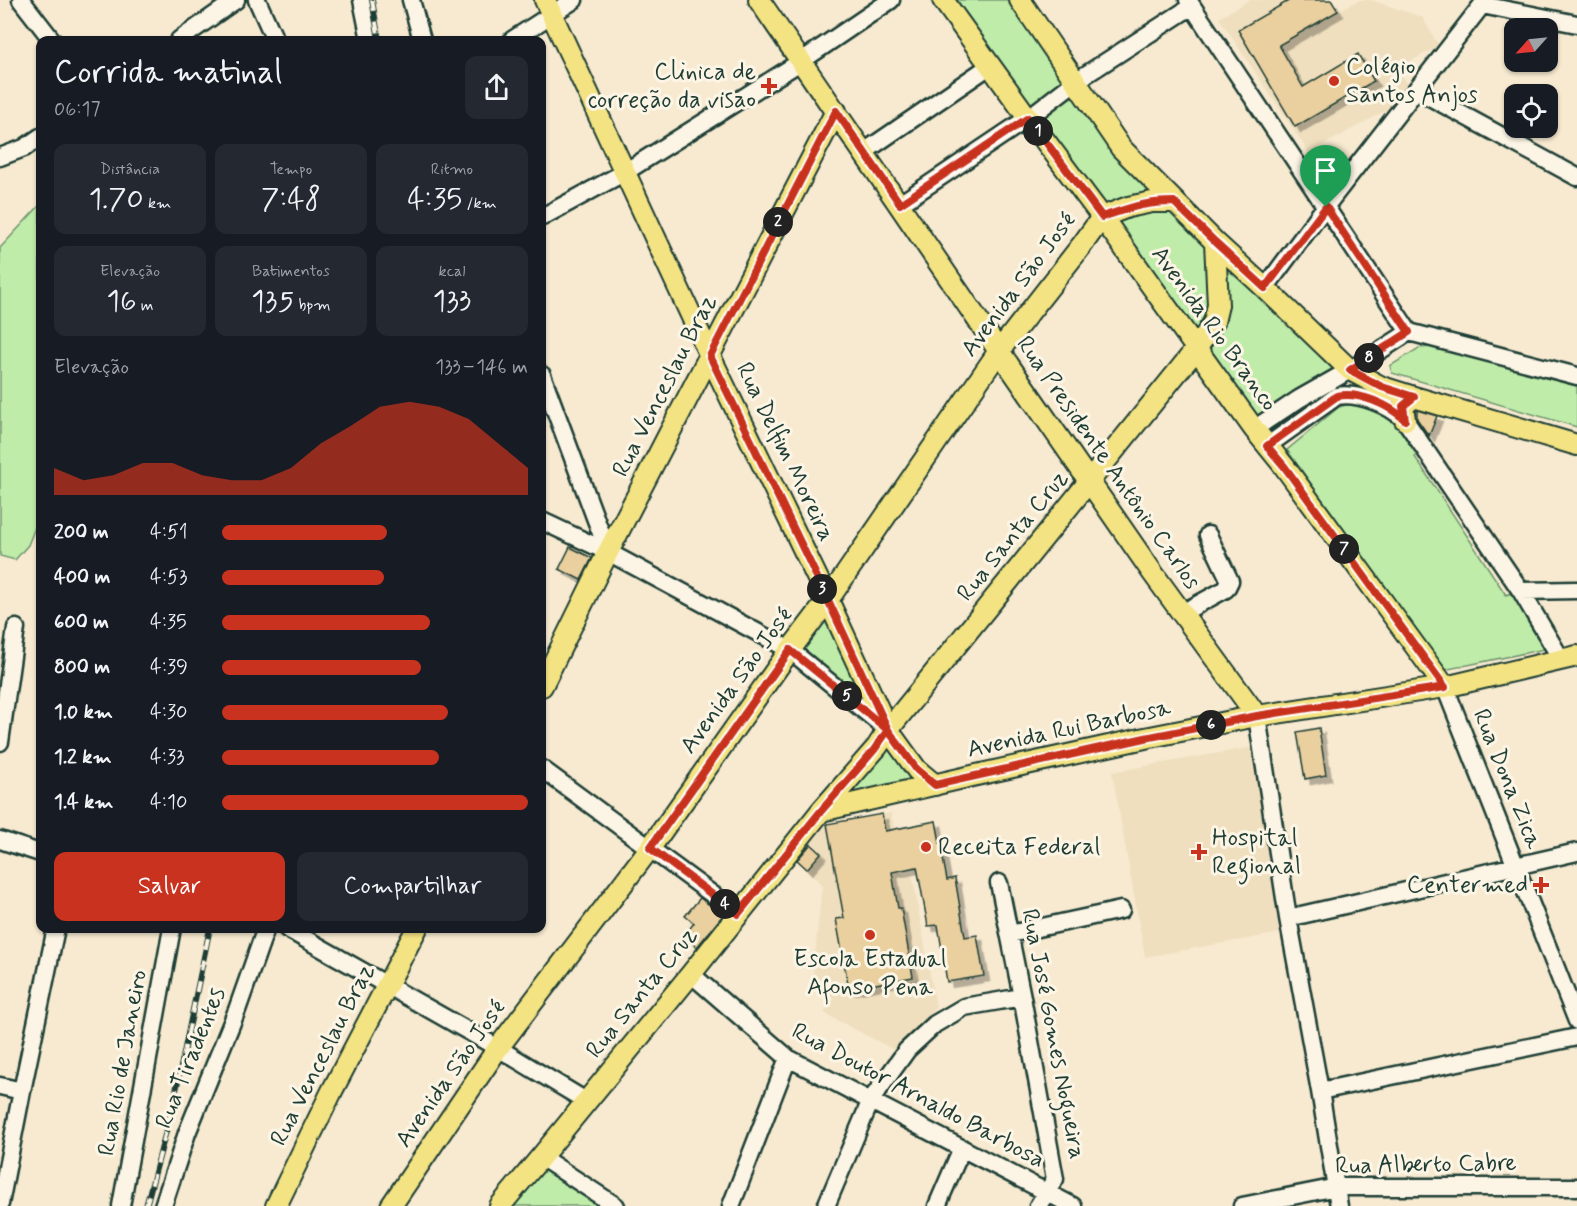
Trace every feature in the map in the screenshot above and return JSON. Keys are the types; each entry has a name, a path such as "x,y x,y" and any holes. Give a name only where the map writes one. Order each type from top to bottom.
{"main road":[{"name":"Rua Presidente Antônio Carlos","path":"759,0 1090,482 1257,716"},
{"name":"Avenida Rio Branco","path":"943,0 1254,429 1284,466 1445,687"},
{"name":"Avenida Rio Branco","path":"1020,0 1121,148 1215,242 1350,370 1382,387 1577,445"},
{"name":"Rua Delfim Moreira","path":"548,7 710,356 888,730 917,770 935,785"},
{"name":"Rua Venceslau Braz","path":"546,678 608,552 836,111"},
{"name":"Avenida São José","path":"391,1206 498,1048 650,848 828,600 999,351 1102,217 1128,207 1152,202 1174,202"},
{"name":"Rua Santa Cruz","path":"500,1206 691,974 821,811 874,750 1197,348 1214,322 1218,305 1215,242"},
{"path":"1405,420 1403,406 1414,397"},
{"name":"Avenida Rui Barbosa","path":"821,811 1145,738 1257,716 1445,687 1569,657"},
{"name":"Rua Venceslau Braz","path":"276,1206 332,1091 414,933"}],"street":[{"path":"21,0 49,36"},
{"path":"185,36 236,0"},
{"path":"257,0 273,36"},
{"path":"362,0 369,36"},
{"path":"411,0 421,36"},
{"path":"516,36 548,7 574,0"},
{"path":"546,215 625,172 800,62 891,0"},
{"path":"900,204 1028,118 1076,81 1190,3 1409,332 1577,376"},
{"path":"1265,288 1482,5 1577,24"},
{"path":"864,152 990,64"},
{"path":"1417,90 1577,177"},
{"path":"0,157 24,148 36,140"},
{"path":"1254,429 1409,332"},
{"path":"546,386 608,552"},
{"path":"1267,446 1337,396 1345,394 1357,396 1397,412 1405,420 1521,591 1569,657"},
{"path":"546,523 608,552 790,650 888,730"},
{"path":"1182,613 1226,589 1230,580 1208,535"},
{"path":"1521,591 1577,590"},
{"path":"0,742 16,628"},
{"name":"Rua Dona Zica","path":"1445,687 1577,1021"},
{"path":"1257,716 1288,918 1339,1206"},
{"path":"546,772 738,914"},
{"path":"0,840 36,852"},
{"path":"1288,918 1577,852"},
{"name":"Rua José Gomes Nogueira","path":"999,883 1055,1179 1042,1199"},
{"path":"1010,934 1121,910"},
{"path":"11,1206 0,1204 55,933"},
{"name":"Rua Rio de Janeiro","path":"121,1206 171,933"},
{"name":"Rua Tiradentes","path":"163,1206 187,1133 237,1010 264,933"},
{"path":"295,933 498,1048 586,1101"},
{"name":"Rua Doutor Arnaldo Barbosa","path":"691,974 788,1058 962,1148 1042,1199 1073,1206"},
{"path":"826,1206 870,1100 907,1050 935,1024 964,1007 1022,997"},
{"path":"1320,1091 1577,1036"},
{"path":"731,1206 788,1058"},
{"path":"0,1086 22,1091"},
{"path":"937,1206 962,1148"},
{"path":"542,1157 616,1206"},
{"name":"Rua Alberto Cabre","path":"1242,1206 1337,1187 1577,1187"}],"shaded area":[{"name":"Colégio Santos Anjos","path":"1249,0 1331,0 1338,11 1359,0 1371,0 1422,17 1439,46 1398,68 1414,95 1309,153 1219,18"},
{"name":"Hospital Regional","path":"1253,747 1286,932 1145,957 1112,772"},
{"name":"Escola Estadual Afonso Pena","path":"891,813 903,876 912,874 936,1007 898,1052 824,1013 834,998 812,985 822,885 797,860 827,824"}],"green space":[{"path":"953,0 1016,0 1160,191 1108,214"},
{"path":"1171,203 1349,374 1294,412 1269,435 1113,222"},
{"path":"36,209 36,525 28,545 15,560 0,556 0,248"},
{"path":"1432,347 1577,386 1577,427 1392,373 1390,366 1419,348"},
{"path":"1357,402 1398,421 1421,449 1415,457 1506,595 1519,590 1554,647 1444,670 1287,450 1339,407"},
{"path":"829,608 882,723 800,654"},
{"path":"886,745 904,771 922,783 835,802"},
{"path":"549,1168 606,1206 509,1206 536,1171"}],"building":[{"path":"1290,0 1331,0 1338,11 1279,45 1303,87 1358,54 1374,81 1295,127 1238,30"},
{"path":"1417,410 1437,416 1429,436 1417,419"},
{"path":"570,547 592,558 581,580 559,569"},
{"path":"1319,728 1326,775 1305,779 1297,732"},
{"path":"882,814 885,831 936,821 947,880 955,878 965,937 977,935 984,976 947,982 938,925 928,926 917,867 892,872 913,977 849,989 836,919 844,918 827,824"},
{"path":"811,844 821,853 807,869 797,860"},
{"path":"700,898 723,915 697,947 684,936 694,923 685,916"}],"railway":[{"path":"372,0 378,36"},
{"path":"146,1206 173,1105 209,933"}],"place":[{"name":"Colégio Santos Anjos","path":"1334,81"},
{"name":"Clinica de correção da visao","path":"769,86"},
{"name":"Receita Federal","path":"926,847"},
{"name":"Hospital Regional","path":"1199,852"},
{"name":"Centermed","path":"1541,885"},
{"name":"Escola Estadual Afonso Pena","path":"870,935"}],"route":[{"path":"1326,207 1265,288 1174,202 1152,202 1128,207 1102,217 1028,118 900,204 836,111 710,356 888,730 738,914 650,848 790,650 888,730 917,770 935,785 1145,738 1257,716 1445,687 1267,446 1337,396 1345,394 1370,400 1397,412 1405,420 1403,406 1414,397 1382,387 1350,370 1409,332 1326,207"}]}
